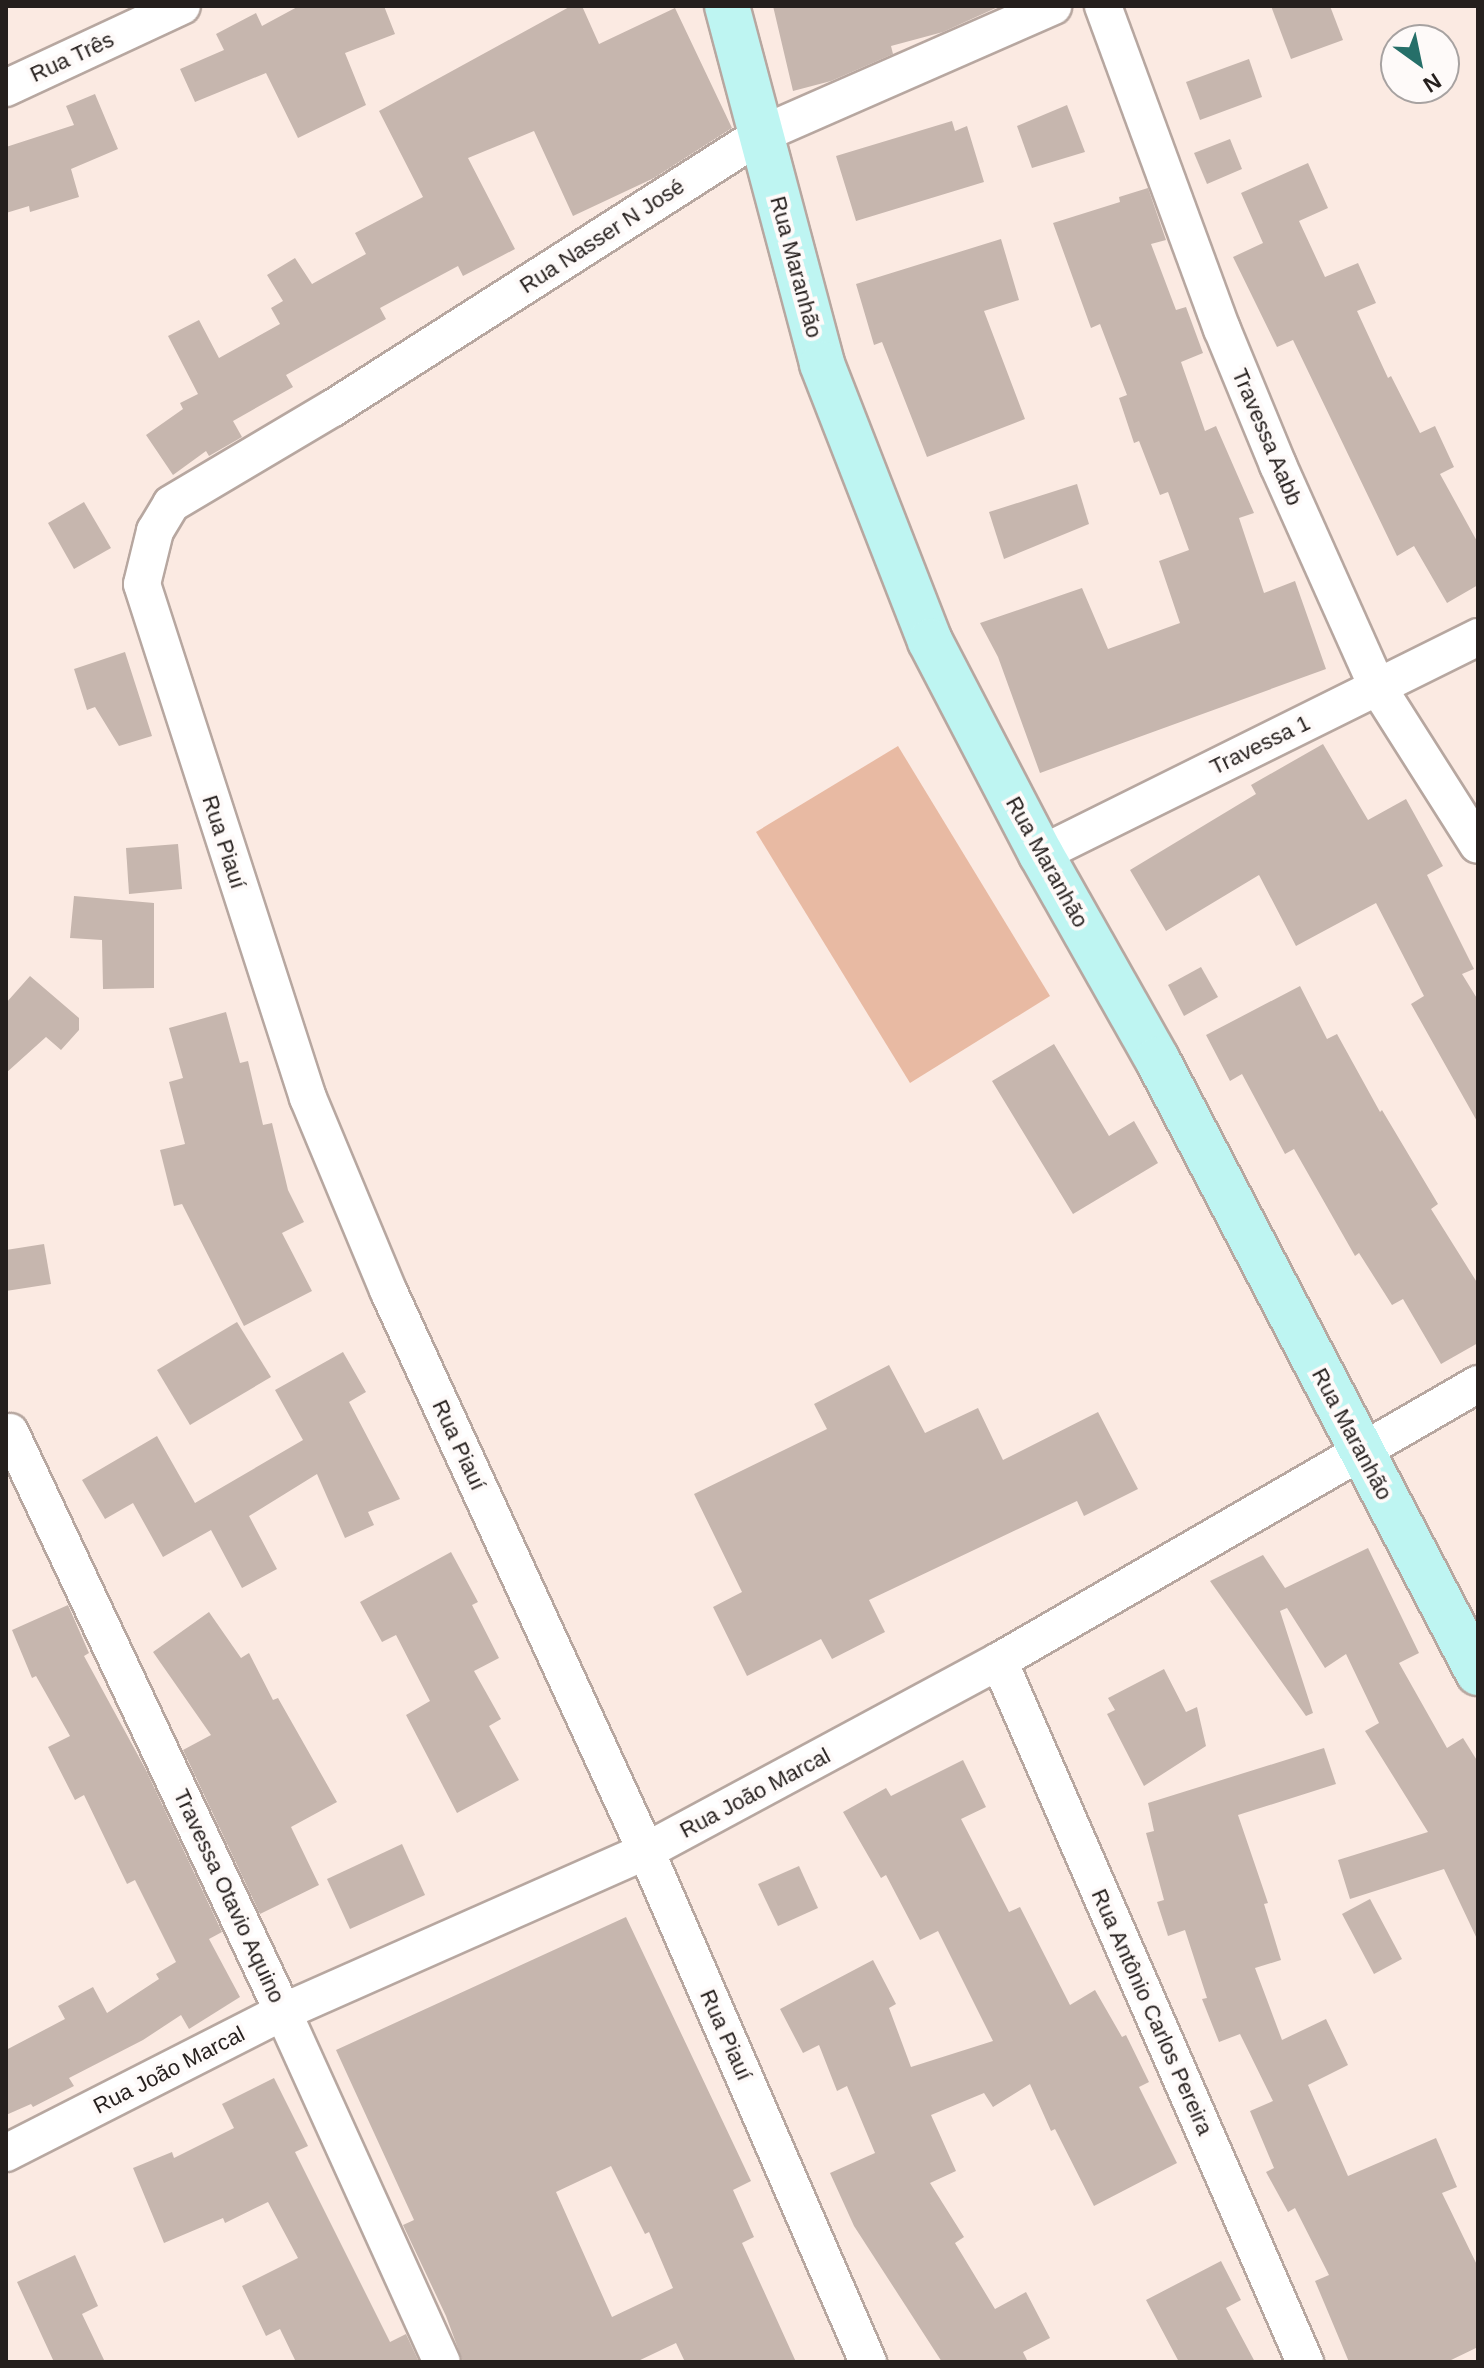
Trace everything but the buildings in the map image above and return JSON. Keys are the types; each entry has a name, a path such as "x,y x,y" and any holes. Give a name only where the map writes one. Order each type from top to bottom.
{"street":[{"name":"Rua Três","path":"6,88 182,6"},
{"name":"Rua Maranhão","path":"727,6 822,364 867,487 930,641 1041,854 1157,1059 1360,1453 1456,1625 1478,1673"},
{"name":"Rua Nasser N José","path":"171,504 333,408 762,134 1053,6"},
{"name":"Travessa Aabb","path":"1103,6 1222,329 1278,465 1377,686 1478,845"},
{"name":"Rua Piauí","path":"171,504 155,531 142,584 308,1098 388,1290 646,1851 868,2362"},
{"name":"Travessa 1","path":"1041,854 1478,637"},
{"name":"Rua João Marcal","path":"6,2153 283,2012 646,1851 999,1661 1478,1384"},
{"name":"Travessa Otavio Aquino","path":"10,1432 283,2012 442,2362"},
{"name":"Rua Antônio Carlos Pereira","path":"999,1661 1305,2362"}],"shaded area":[{"path":"898,746 1050,996 910,1083 756,832"}]}
